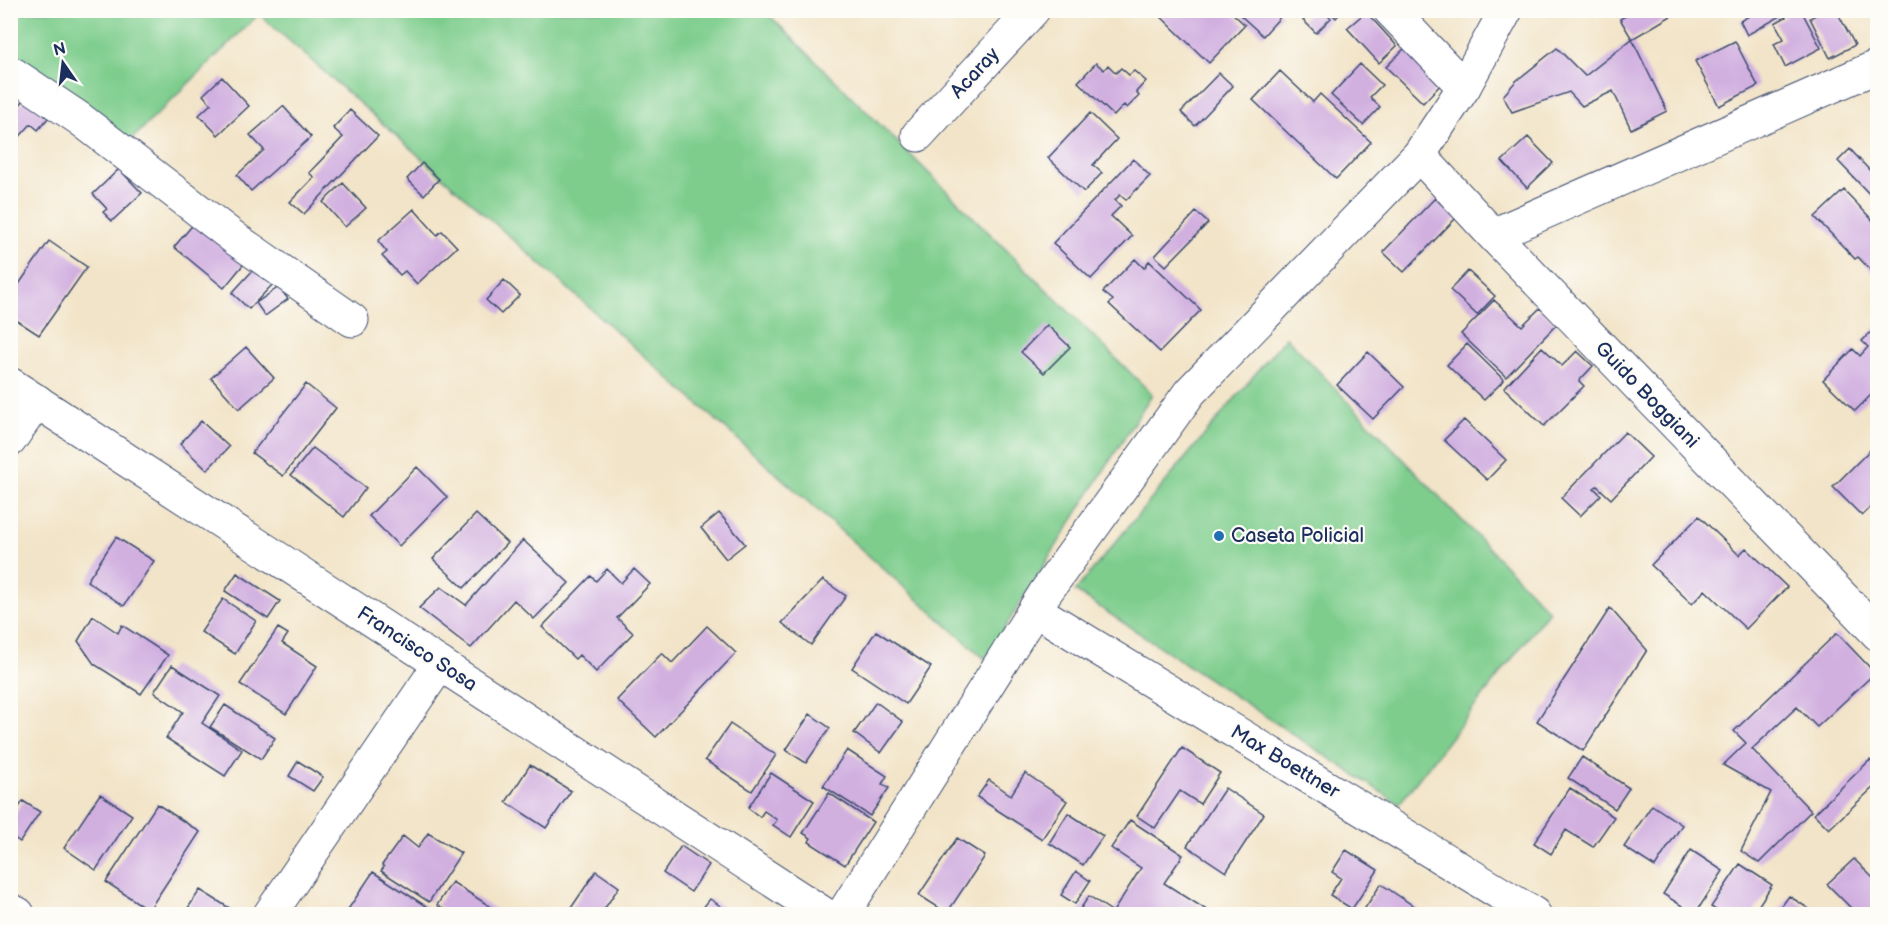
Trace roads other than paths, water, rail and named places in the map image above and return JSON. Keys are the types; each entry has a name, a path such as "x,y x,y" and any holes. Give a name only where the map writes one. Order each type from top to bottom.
{"street":[{"name":"Acaray","path":"918,135 1032,10"},
{"path":"1390,10 1464,87"},
{"path":"843,915 1035,610 1190,392 1419,155 1464,87 1506,10"},
{"path":"1493,235 1878,66"},
{"path":"10,74 80,119 237,240 352,320"},
{"name":"Guido Boggiani","path":"1419,155 1493,235 1878,634"},
{"path":"10,440 24,393"},
{"name":"Francisco Sosa","path":"24,393 824,915"},
{"name":"Max Boettner","path":"1035,610 1534,915"},
{"path":"270,915 440,664"},
{"path":"10,910 18,915"}],"place":[{"name":"Caseta Policial","path":"1219,536"}]}
